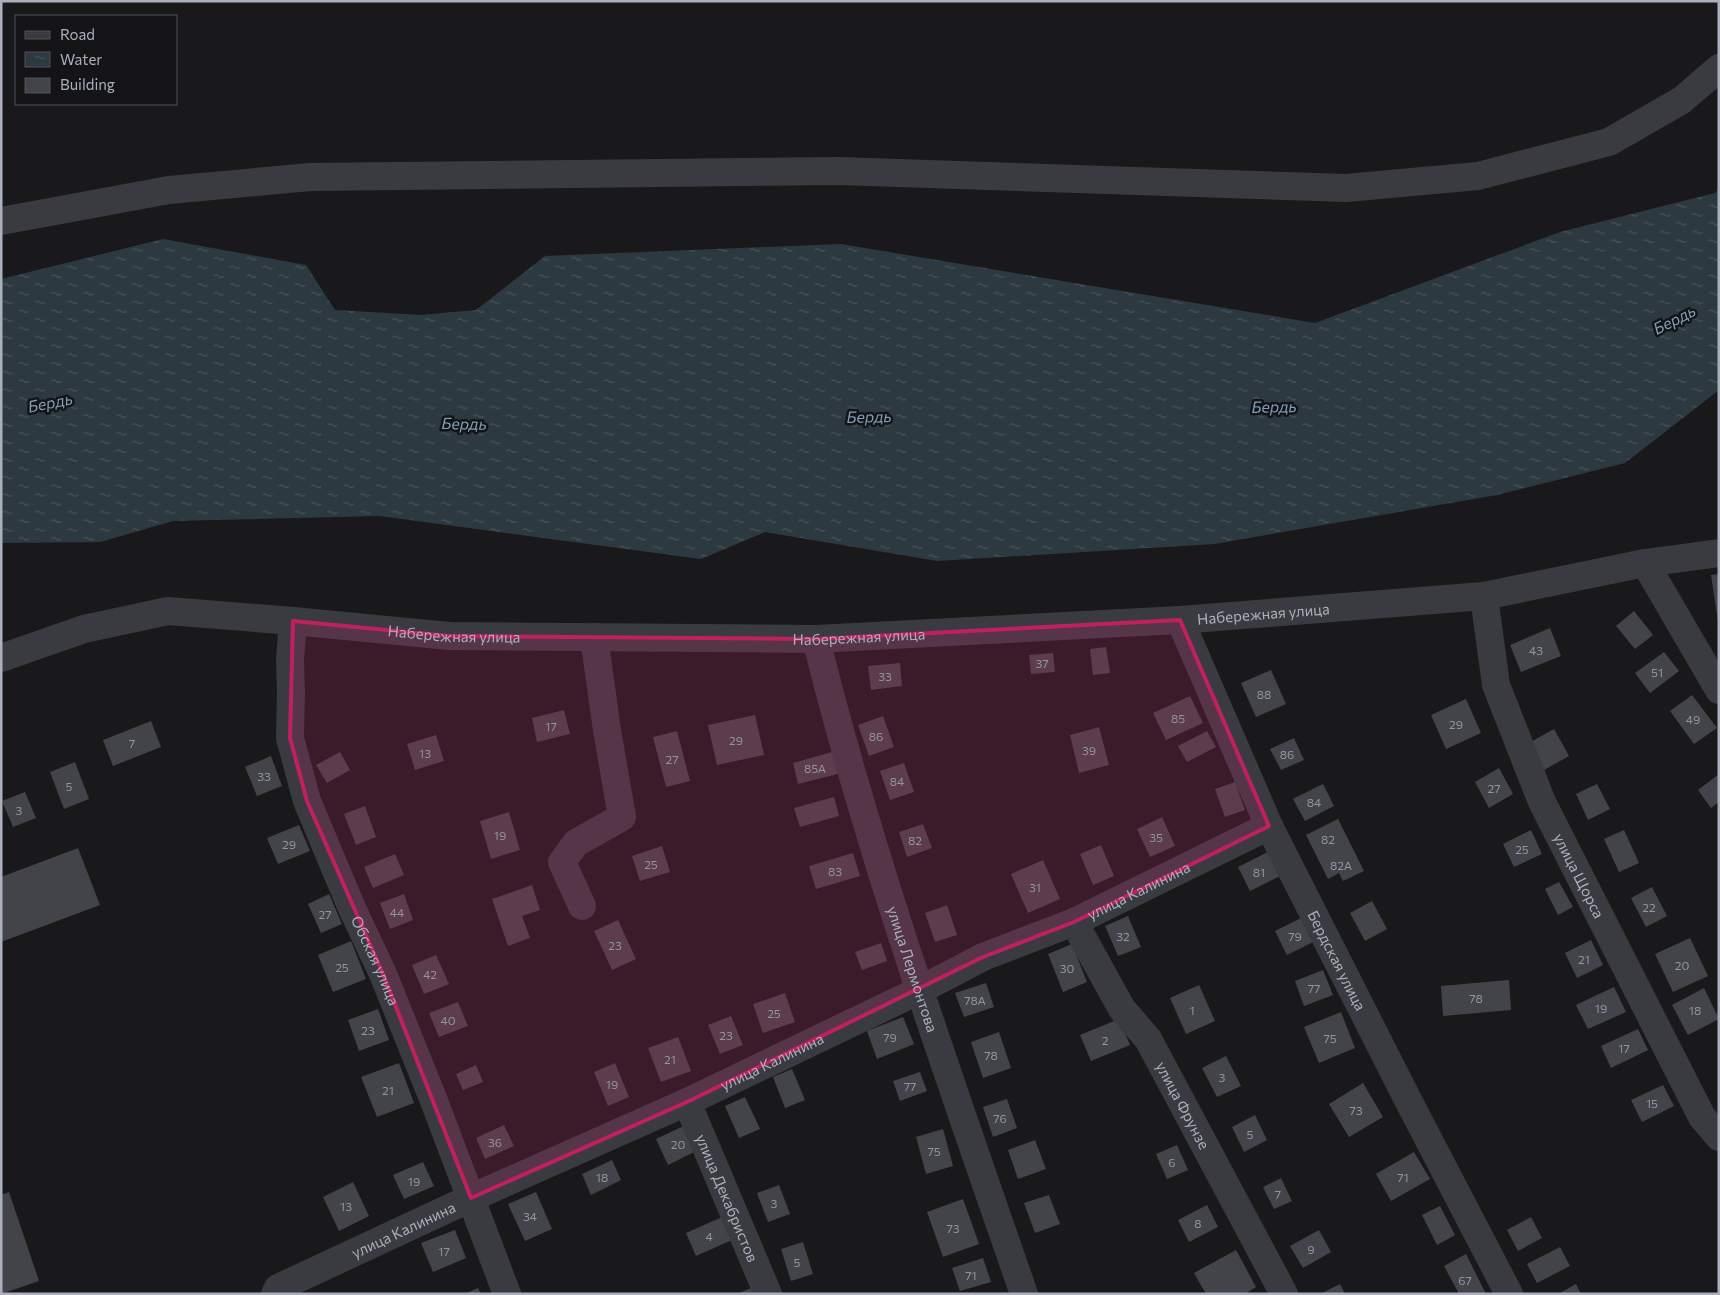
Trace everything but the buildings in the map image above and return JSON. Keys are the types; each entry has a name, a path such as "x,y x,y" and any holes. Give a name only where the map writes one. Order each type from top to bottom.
{"street":[{"path":"1,222 169,190 310,177 839,170 1346,188 1478,176 1610,142 1682,100 1719,68"},
{"name":"Набережная улица","path":"1,658 84,629 168,611 449,636 816,639 1180,620 1484,596 1645,563 1719,554"},
{"path":"1645,563 1719,690"},
{"name":"улица Щорса","path":"1484,596 1496,685 1542,802 1702,1118 1719,1137"},
{"name":"Бердская улица","path":"1180,620 1269,826 1509,1294"},
{"name":"Обская улица","path":"293,621 290,660 290,738 307,801 351,906 383,974 507,1294"},
{"path":"582,906 562,862 576,843 622,817 606,730 594,637"},
{"name":"улица Лермонтова","path":"816,639 830,696 867,824 920,990 1024,1294"},
{"name":"улица Калинина","path":"275,1294 278,1288 471,1198 687,1102 920,990 983,957 1074,922 1269,826"},
{"name":"улица Фрунзе","path":"1074,922 1122,1008 1148,1039 1284,1294"},
{"name":"улица Декабристов","path":"687,1102 768,1294"}],"highlighted area":[{"path":"1180,620 1269,826 1074,922 983,957 687,1102 471,1198 383,974 307,801 290,738 293,621 449,636 816,639"}],"water":[{"name":"Бердь","path":"1719,189 1719,390 1625,463 1497,495 1214,544 937,561 765,532 701,559 380,516 173,521 100,542 1,543 1,279 163,239 306,265 335,310 421,315 476,310 545,256 841,244 1315,323 1560,232 1715,193"}]}
